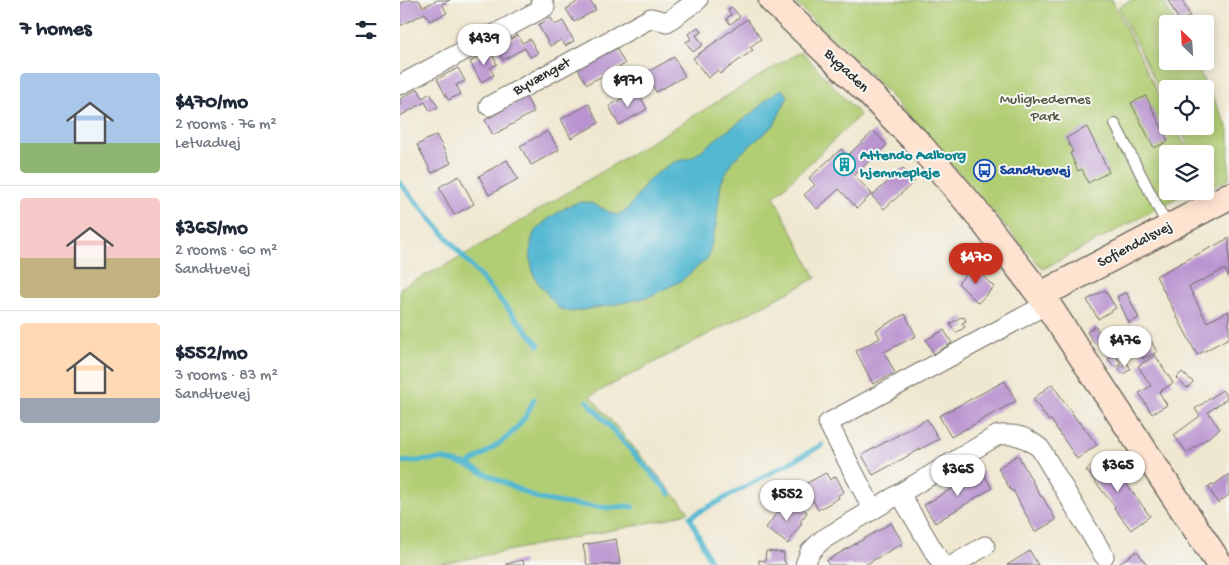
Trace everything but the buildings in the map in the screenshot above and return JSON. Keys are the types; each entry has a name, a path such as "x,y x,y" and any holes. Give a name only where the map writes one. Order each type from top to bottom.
{"street":[{"path":"400,86 545,7 541,0"},
{"name":"Byvænget","path":"489,106 651,18 667,22 698,0"},
{"name":"Bygaden","path":"772,0 918,143 973,208 1044,299 1220,565"},
{"name":"Sofiendalsvej","path":"1044,299 1168,227 1229,196"},
{"path":"874,510 828,423 1044,299"},
{"path":"805,565 810,552 822,540 998,435 1016,434 1028,439 1040,448 1104,556"},
{"path":"900,494 942,565"},
{"path":"953,565 985,546"}],"lane":[{"path":"1115,124 1168,227"}],"green space":[{"name":"Mulighedernes Park","path":"792,0 1112,0 1159,95 1159,135 1180,135 1184,145 1159,145 1159,200 1173,200 1043,269 882,86"},
{"path":"1132,0 1163,0 1170,15 1159,15 1159,70 1199,70 1204,80 1159,80 1159,88 1118,7"},
{"path":"801,51 860,115 774,197 816,278 590,396 689,512 663,520 436,565 400,565 400,288 456,260"},
{"path":"1214,100 1229,130 1229,179 1214,186 1214,145 1188,145 1183,135 1214,135"}],"water":[{"path":"782,89 788,96 774,125 732,161 721,183 716,225 708,258 681,281 648,297 571,312 558,308 537,281 533,271 531,244 534,233 539,226 562,210 582,202 591,203 617,215 627,210 649,179 672,163 693,157 754,112 769,97"}],"waterway":[{"path":"400,183 539,345"},
{"path":"467,465 497,445 515,430 529,411 534,399"},
{"path":"587,401 670,494"},
{"path":"712,565 690,517 822,445"},
{"path":"400,462 443,459 467,465 539,499 611,508 633,507"}],"place":[{"name":"Attendo Aalborg hjemmepleje","path":"844,165"},
{"name":"Sandtuevej","path":"984,171"}]}
